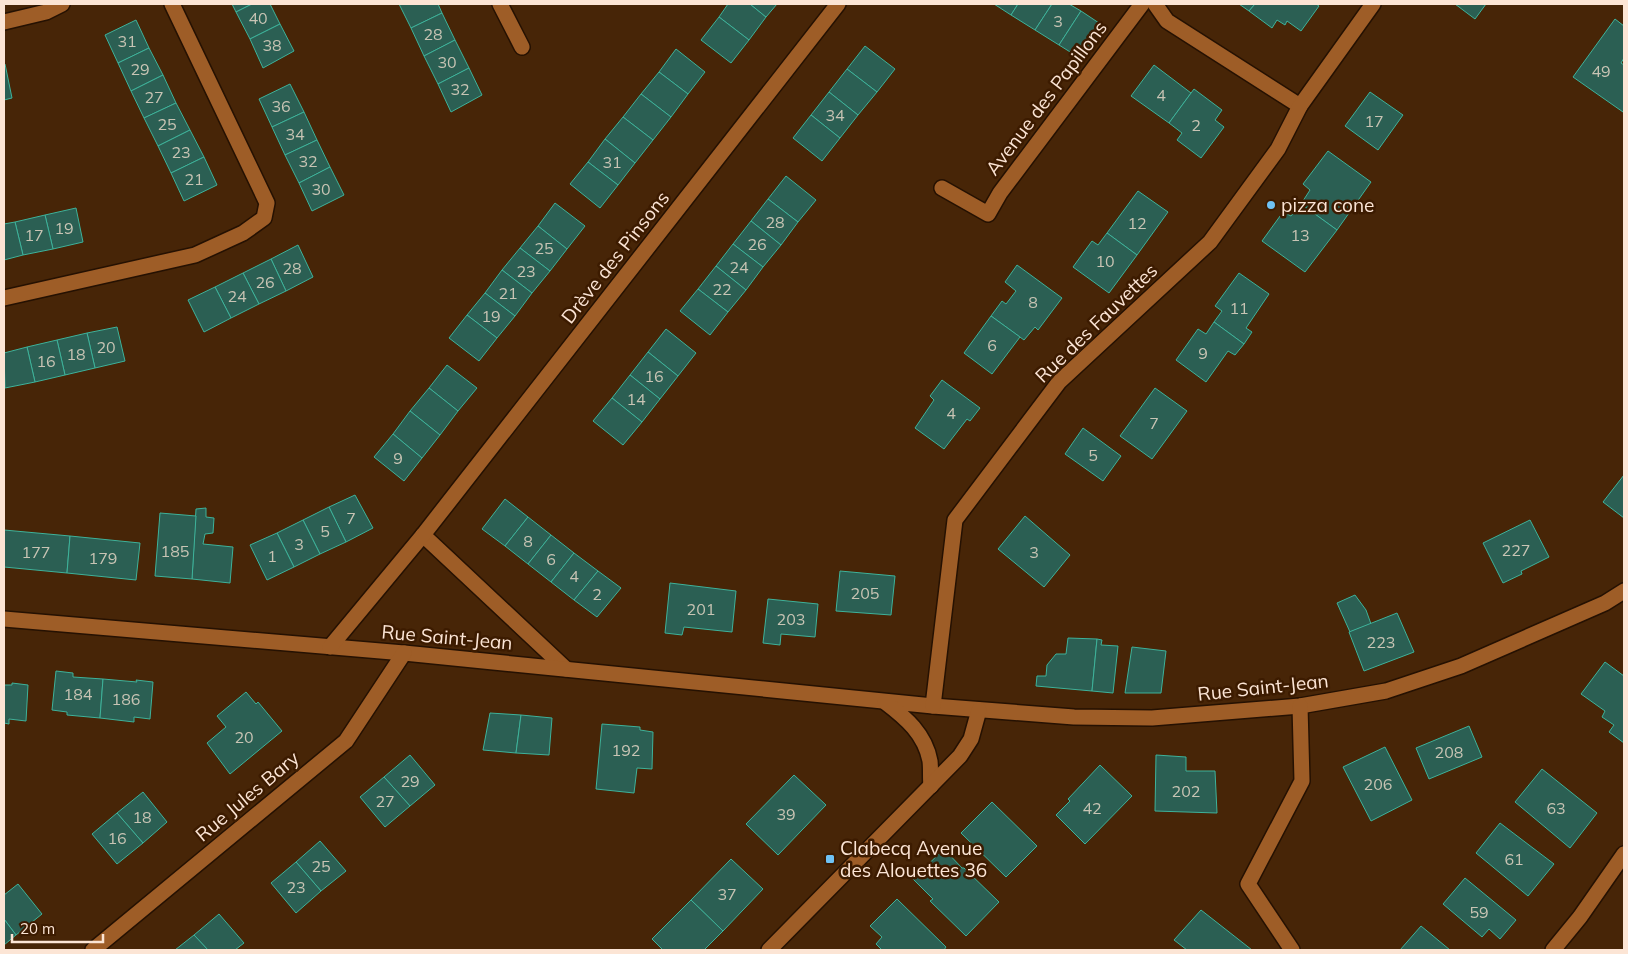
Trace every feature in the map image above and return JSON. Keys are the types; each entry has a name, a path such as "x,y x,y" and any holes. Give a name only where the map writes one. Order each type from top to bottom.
{"street":[{"path":"4,22 46,12 62,4"},
{"path":"4,298 195,255 243,232 264,218 267,203 172,4"},
{"path":"500,4 522,47"},
{"name":"Drève des Pinsons","path":"330,648 424,535 838,4"},
{"name":"Avenue des Papillons","path":"942,188 988,214 1000,193 1142,4"},
{"path":"1155,4 1167,21 1300,106"},
{"name":"Rue des Fauvettes","path":"933,706 955,520 1059,382 1210,242 1278,149 1300,106 1373,4"},
{"path":"424,535 566,669"},
{"name":"Rue Saint-Jean","path":"4,620 404,653 885,702 1074,717 1152,718 1300,706 1386,691 1461,666 1605,603 1624,591"},
{"name":"Rue Jules Bary","path":"93,950 346,740 404,653"},
{"path":"885,702 909,720 923,741 930,761 931,786"},
{"path":"1292,950 1248,884 1302,781 1300,706"},
{"path":"769,950 960,756 970,739 979,710"},
{"path":"1553,950 1580,918 1624,854"}],"building":[{"path":"232,4 252,4 236,12"},
{"path":"252,4 270,4 280,24 250,39 236,12"},
{"path":"399,4 438,4 442,13 411,28"},
{"path":"728,4 750,4 766,17 749,40 719,17"},
{"path":"750,4 777,4 766,17"},
{"path":"994,4 1018,4 1011,15"},
{"path":"1018,4 1052,4 1035,30 1011,15"},
{"path":"1052,4 1069,4 1081,11 1059,45 1035,30"},
{"path":"1239,4 1255,4 1249,11"},
{"path":"1255,4 1316,4 1319,6 1301,31 1287,21 1285,25 1277,20 1272,28 1249,11"},
{"path":"1455,4 1486,4 1475,19"},
{"path":"1081,11 1105,27 1083,60 1059,45"},
{"path":"442,13 455,40 424,56 411,28"},
{"path":"719,17 749,40 731,63 701,40"},
{"path":"1615,19 1624,26 1624,58 1621,63 1624,65 1623,112 1573,77"},
{"path":"136,20 149,48 118,63 105,35"},
{"path":"280,24 294,51 263,68 250,39"},
{"path":"455,40 469,68 438,84 424,56"},
{"path":"865,46 895,69 877,92 847,69"},
{"path":"149,48 163,75 131,91 118,63"},
{"path":"676,49 705,72 688,94 659,72"},
{"path":"4,64 12,98 4,100"},
{"path":"1154,65 1191,93 1169,123 1131,96"},
{"path":"469,68 482,95 451,112 438,84"},
{"path":"847,69 877,92 858,115 829,92"},
{"path":"659,72 688,94 671,117 641,94"},
{"path":"163,75 176,103 144,118 131,91"},
{"path":"290,84 304,112 272,127 259,99"},
{"path":"1194,89 1222,110 1215,120 1224,127 1201,158 1177,140 1182,133 1169,123"},
{"path":"829,92 858,115 840,138 811,115"},
{"path":"1370,92 1403,115 1378,150 1345,126"},
{"path":"641,94 671,117 653,140 623,117"},
{"path":"176,103 190,130 158,146 144,118"},
{"path":"304,112 317,140 285,155 272,127"},
{"path":"811,115 840,138 822,161 793,138"},
{"path":"623,117 653,140 635,163 605,139"},
{"path":"190,130 204,157 171,173 158,146"},
{"path":"605,139 635,163 618,185 588,162"},
{"path":"317,140 330,167 299,183 285,155"},
{"path":"1328,151 1371,182 1337,230 1301,204 1310,190 1303,184"},
{"path":"204,157 217,185 184,201 171,173"},
{"path":"588,162 618,185 600,208 570,184"},
{"path":"330,167 344,195 312,211 299,183"},
{"path":"786,176 816,200 798,222 768,199"},
{"path":"1138,191 1168,212 1137,255 1107,233"},
{"path":"768,199 798,222 781,245 751,221"},
{"path":"555,203 585,226 567,249 538,226"},
{"path":"1301,204 1337,230 1305,272 1262,241 1283,212 1291,216"},
{"path":"76,208 83,242 53,249 45,215"},
{"path":"45,215 53,249 23,255 15,222"},
{"path":"751,221 781,245 763,267 733,244"},
{"path":"15,222 23,255 4,260 4,224"},
{"path":"538,226 567,249 550,271 520,248"},
{"path":"1107,233 1137,255 1109,293 1073,267 1092,241 1098,245"},
{"path":"733,244 763,267 746,290 716,266"},
{"path":"298,245 313,277 286,291 271,259"},
{"path":"520,248 550,271 532,293 502,270"},
{"path":"271,259 286,291 259,304 243,273"},
{"path":"1017,265 1062,298 1038,330 1035,327 1024,340 991,316 1002,301 1006,304 1016,291 1005,282"},
{"path":"716,266 746,290 728,312 698,289"},
{"path":"502,270 532,293 515,316 485,293"},
{"path":"243,273 259,304 231,318 215,287"},
{"path":"1239,273 1269,294 1246,328 1252,332 1244,344 1214,322 1222,311 1215,306"},
{"path":"215,287 231,318 204,332 188,300"},
{"path":"698,289 728,312 710,335 680,311"},
{"path":"485,293 515,316 497,338 467,315"},
{"path":"467,315 497,338 479,361 449,338"},
{"path":"991,316 1020,337 992,374 964,353"},
{"path":"1214,322 1244,344 1235,355 1228,351 1206,382 1176,360 1198,329 1206,334"},
{"path":"117,327 125,361 95,368 87,333"},
{"path":"666,329 696,353 678,376 648,352"},
{"path":"87,333 95,368 65,375 57,340"},
{"path":"57,340 65,375 35,382 27,347"},
{"path":"27,347 35,382 5,388 4,353"},
{"path":"648,352 678,376 660,399 630,375"},
{"path":"447,365 477,388 458,411 429,388"},
{"path":"630,375 660,399 642,422 612,398"},
{"path":"942,380 980,408 970,421 967,419 944,449 915,428 934,400 930,396"},
{"path":"429,388 458,411 440,435 410,411"},
{"path":"1155,388 1187,411 1152,459 1120,436"},
{"path":"612,398 642,422 623,445 593,421"},
{"path":"410,411 440,435 422,458 393,434"},
{"path":"1083,428 1121,456 1103,481 1065,454"},
{"path":"393,434 422,458 404,481 374,457"},
{"path":"1624,475 1624,518 1603,502"},
{"path":"355,495 373,528 346,542 329,507"},
{"path":"505,499 528,517 505,546 482,529"},
{"path":"329,507 346,542 320,554 303,520"},
{"path":"206,508 206,517 214,518 213,533 205,534 203,544 233,547 230,583 192,579 196,509"},
{"path":"160,513 196,516 192,579 155,576"},
{"path":"1025,516 1070,555 1044,587 998,549"},
{"path":"528,517 551,535 528,564 505,546"},
{"path":"303,520 320,554 294,567 277,533"},
{"path":"1530,520 1549,557 1521,571 1522,574 1503,583 1483,543"},
{"path":"4,530 70,536 67,573 4,567"},
{"path":"277,533 294,567 267,580 250,545"},
{"path":"551,535 574,553 551,582 528,564"},
{"path":"70,536 140,543 136,580 67,573"},
{"path":"574,553 598,571 574,600 551,582"},
{"path":"598,571 621,588 597,617 574,600"},
{"path":"840,571 895,576 891,615 836,611"},
{"path":"670,583 736,591 732,632 684,627 682,635 665,633"},
{"path":"1355,595 1366,610 1371,624 1350,632 1337,603"},
{"path":"768,599 818,604 815,637 781,634 780,645 763,643"},
{"path":"1397,613 1414,652 1364,671 1349,632"},
{"path":"1068,638 1097,639 1092,691 1036,686 1037,676 1046,676 1047,665 1056,654 1066,654"},
{"path":"1097,639 1102,640 1101,645 1118,646 1113,693 1092,691"},
{"path":"1132,647 1166,651 1161,693 1125,693"},
{"path":"1605,662 1624,676 1624,743 1609,732 1614,725 1602,717 1605,711 1581,694"},
{"path":"56,671 73,673 73,677 103,679 100,718 67,715 67,712 52,710"},
{"path":"103,679 153,682 150,719 134,717 134,722 100,718"},
{"path":"12,683 28,685 26,721 9,719 9,724 4,723 4,685 12,685"},
{"path":"246,692 256,704 258,702 282,731 230,774 207,743 226,727 217,716"},
{"path":"490,713 521,715 516,753 483,750"},
{"path":"521,715 552,718 549,755 516,753"},
{"path":"602,724 640,727 640,730 653,732 652,769 637,768 634,793 596,789"},
{"path":"1469,726 1482,757 1429,779 1416,748"},
{"path":"1385,747 1412,800 1371,821 1343,767"},
{"path":"410,755 435,785 410,806 384,777"},
{"path":"1156,755 1186,757 1186,771 1215,771 1217,813 1155,811"},
{"path":"1100,765 1132,796 1085,844 1056,815 1070,801 1068,799"},
{"path":"1542,769 1597,813 1570,848 1515,802"},
{"path":"794,775 826,805 778,855 746,824"},
{"path":"384,777 410,806 385,827 360,797"},
{"path":"143,792 167,822 143,843 117,813"},
{"path":"992,802 1037,846 1006,877 961,833"},
{"path":"117,813 143,843 117,864 92,834"},
{"path":"1500,823 1554,864 1528,896 1476,853"},
{"path":"320,841 346,871 321,891 296,862"},
{"path":"944,849 999,902 966,936 930,901 933,899 913,879"},
{"path":"731,859 763,889 723,931 691,900"},
{"path":"296,862 321,891 296,913 271,883"},
{"path":"1465,878 1516,920 1500,939 1489,929 1482,937 1443,904"},
{"path":"18,884 42,914 16,935 4,919 4,895"},
{"path":"897,899 946,947 944,950 882,950 876,944 882,937 870,926"},
{"path":"691,900 723,931 704,950 663,950 652,939"},
{"path":"1201,910 1252,950 1187,950 1174,940"},
{"path":"219,914 244,943 235,950 208,950 194,935"},
{"path":"4,919 16,935 4,945"},
{"path":"1421,926 1450,950 1400,950"},
{"path":"194,935 208,950 175,950"}],"place":[{"name":"pizza cone","path":"1271,205"},
{"name":"Clabecq Avenue des Alouettes 36","path":"830,859"}]}
